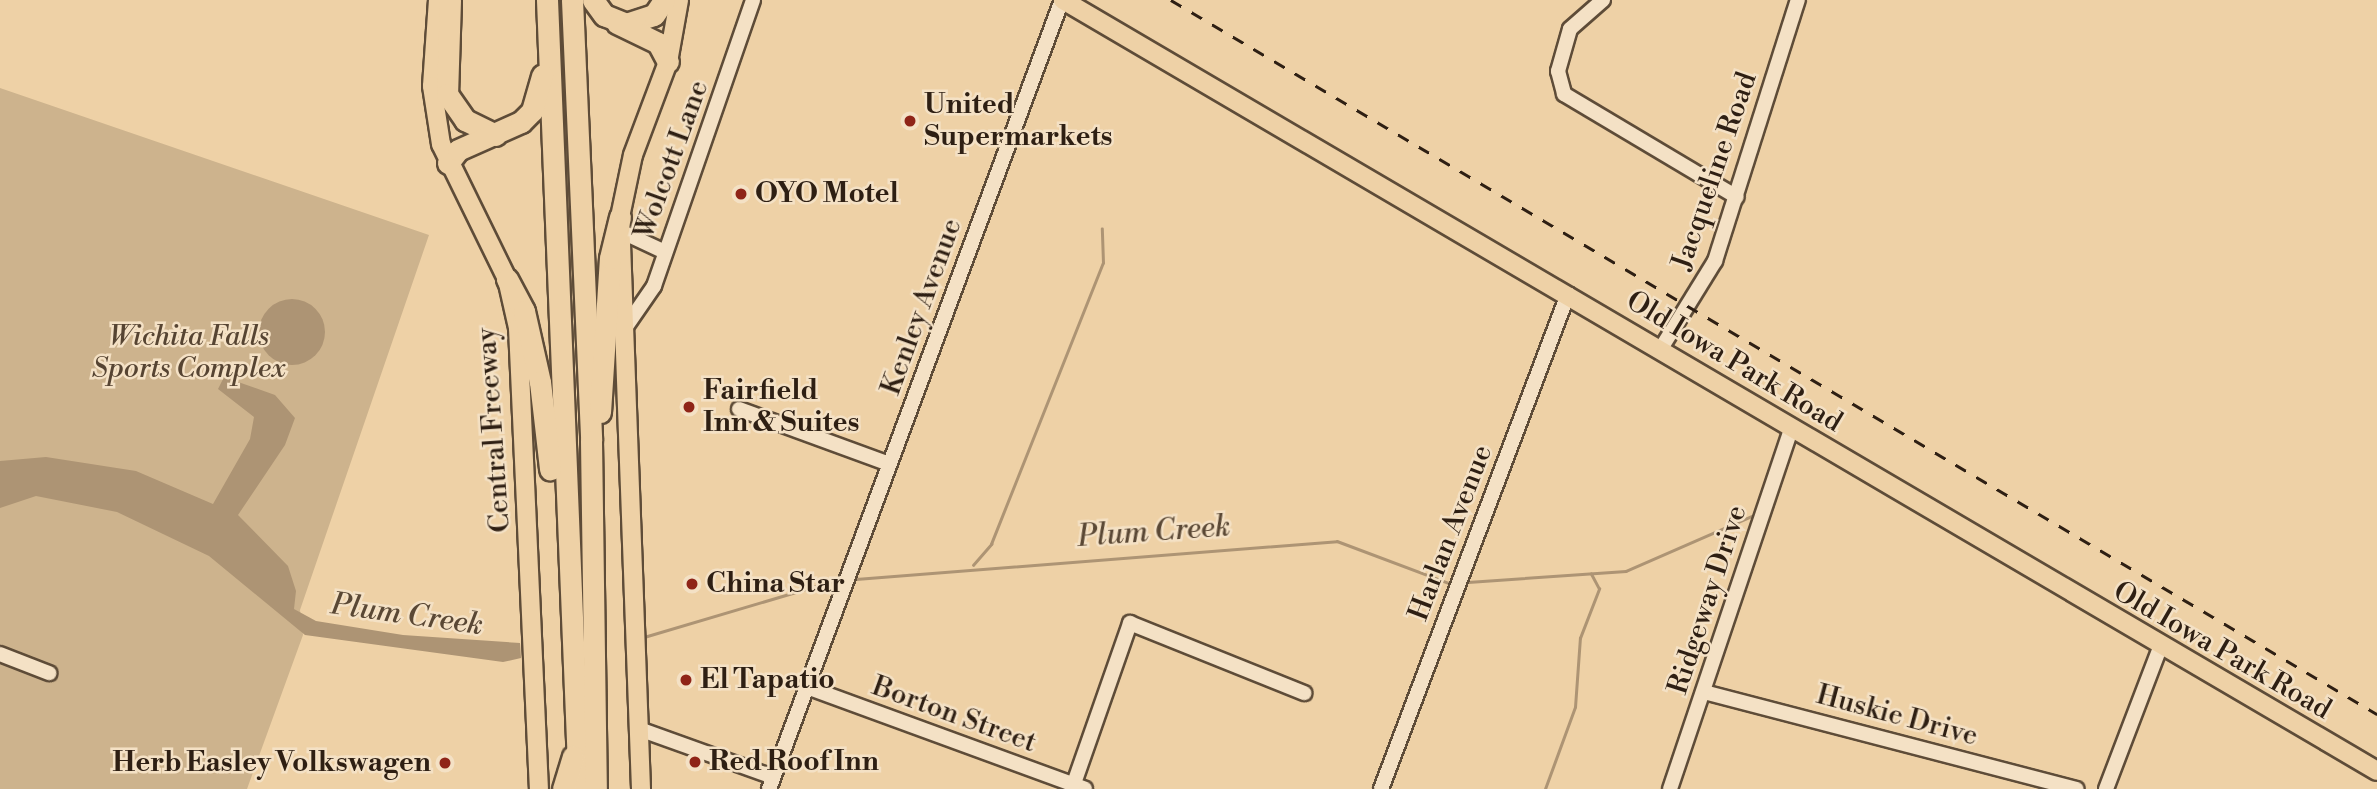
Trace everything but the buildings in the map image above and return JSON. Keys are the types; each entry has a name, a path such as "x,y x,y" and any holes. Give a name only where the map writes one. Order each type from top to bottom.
{"highway":[{"path":"450,0 447,94 465,120 496,135"},
{"path":"547,0 566,549 585,738 596,789"},
{"path":"572,0 591,441 585,738 579,789"},
{"path":"593,0 612,20 657,43 668,62"},
{"path":"612,20 646,20 664,0"},
{"path":"447,163 458,150 496,135 532,111 548,56"},
{"path":"591,441 602,408 610,258 620,224"},
{"path":"507,279 524,310 540,382 552,501 566,549"},
{"path":"563,789 585,738"},
{"path":"585,738 609,789"}],"main road":[{"name":"Central Freeway","path":"438,0 432,86 447,163 507,279 522,368 539,789"},
{"path":"641,789 620,224 633,155 668,62 678,0"},
{"name":"Old Iowa Park Road","path":"1063,0 2377,771"}],"street":[{"name":"Wolcott Lane","path":"624,331 648,295 665,252 753,0"},
{"name":"Kenley Avenue","path":"771,783 1063,0"},
{"path":"1603,0 1582,13 1564,43 1558,71 1564,94 1737,197"},
{"name":"Jacqueline Road","path":"1660,350 1707,278 1737,197 1798,0"},
{"path":"620,224 665,252"},
{"path":"622,290 648,295"},
{"name":"Harlan Avenue","path":"1381,789 1568,294"},
{"path":"739,409 890,464"},
{"name":"Ridgeway Drive","path":"1670,789 1792,427"},
{"path":"1077,788 1130,623 1304,693"},
{"path":"2106,789 2161,645"},
{"path":"0,654 49,673"},
{"name":"Borton Street","path":"807,687 1077,788"},
{"name":"Huskie Drive","path":"1703,692 2077,789"},
{"path":"639,729 771,783"}],"green space":[{"name":"Wichita Falls Sports Complex","path":"0,88 429,235 300,610 303,635 247,789 0,789"}],"shaded area":[{"path":"285,299 299,299 311,304 320,313 325,332 323,345 316,356 299,365 285,365 273,360 264,351 259,339 259,325 264,313 273,304"},
{"path":"224,377 275,395 295,418 285,445 238,515 288,566 296,591 294,609 316,621 403,635 520,643 521,658 503,662 305,635 209,556 117,512 36,496 0,508 0,461 46,457 136,471 213,504 250,439 254,417 218,389"}],"waterway":[{"path":"973,565 991,544 1103,263 1102,229"},
{"name":"Plum Creek","path":"1468,582 1626,571 1752,516"},
{"name":"Plum Creek","path":"856,579 1337,541 1449,583"},
{"path":"1545,789 1575,707 1580,638 1599,589 1591,574"},
{"name":"Plum Creek","path":"644,637 837,580"}],"railway":[{"path":"1171,0 2377,714"}],"place":[{"name":"United Supermarkets","path":"910,121"},
{"name":"OYO Motel","path":"741,194"},
{"name":"Fairfield Inn & Suites","path":"689,407"},
{"name":"China Star","path":"692,584"},
{"name":"El Tapatio","path":"686,680"},
{"name":"Red Roof Inn","path":"695,762"},
{"name":"Herb Easley Volkswagen","path":"445,763"}]}
